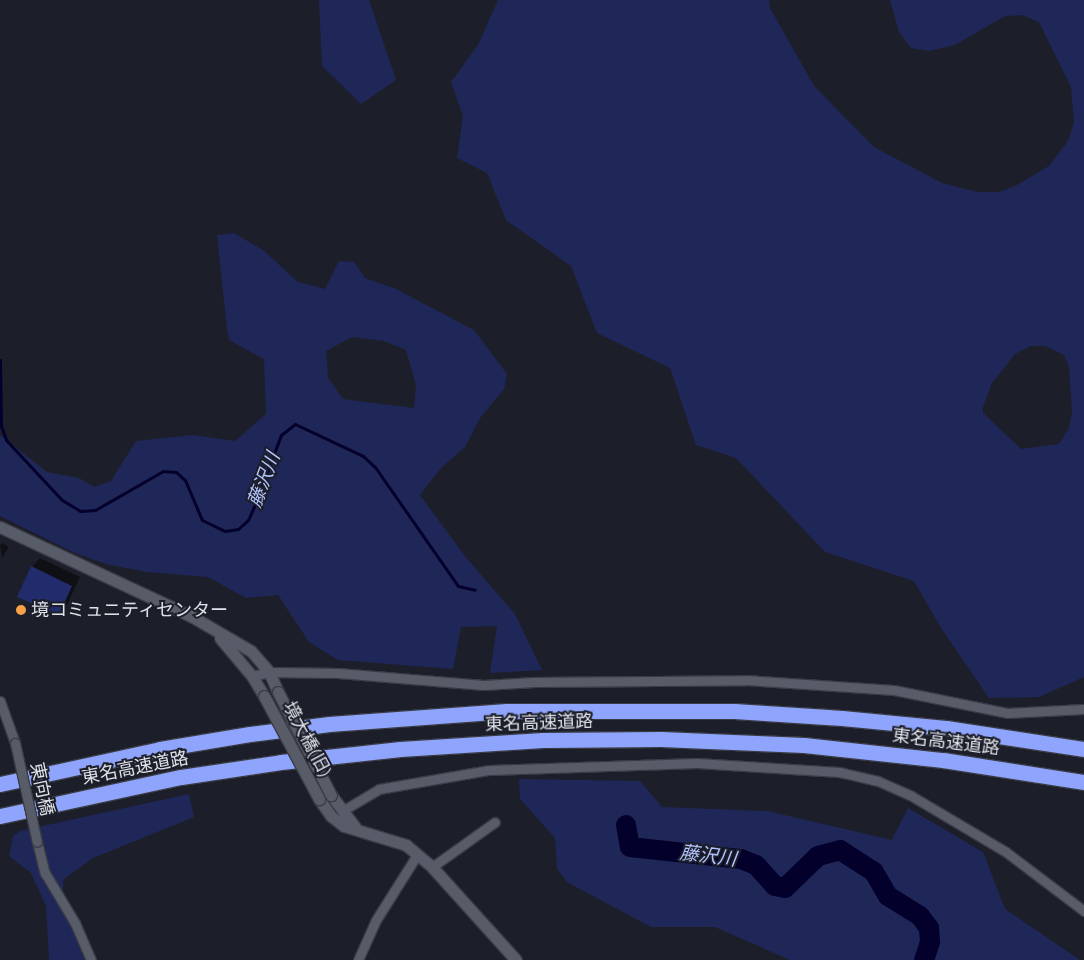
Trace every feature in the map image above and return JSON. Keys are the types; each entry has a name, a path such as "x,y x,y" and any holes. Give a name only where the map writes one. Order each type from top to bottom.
{"highway":[{"name":"東名高速道路","path":"0,784 160,749 250,734 329,724 507,712 704,711 842,718 946,728 1084,749"},
{"name":"東名高速道路","path":"0,816 136,786 281,762 400,749 544,740 661,739 804,745 944,760 1084,782"}],"street":[{"path":"0,527 191,616 216,633 251,651 269,672 331,795 356,827"},
{"name":"境大橋(旧)","path":"216,633 252,676 319,799 331,816 344,826 356,827 406,845 432,868 516,960"},
{"path":"252,676 269,672 338,674 484,685 534,682 746,680 894,690 1007,713 1084,709"},
{"name":"東向橋","path":"0,701 15,743 37,842 46,873 75,923 91,960"},
{"path":"342,811 379,789 489,770 697,763 839,772 878,781 910,795 1006,852 1084,911"},
{"path":"432,868 495,822"},
{"path":"358,960 376,920 417,855"}],"shaded area":[{"path":"319,0 369,0 396,80 361,104 322,66"},
{"path":"498,0 769,0 770,8 814,86 874,147 942,183 977,192 999,192 1015,186 1049,166 1068,141 1074,122 1071,87 1039,22 1022,15 1005,16 955,45 929,51 911,48 899,32 890,0 1084,0 1084,677 1039,697 989,698 941,628 914,581 825,552 736,458 696,445 670,368 597,333 571,266 506,220 487,173 457,158 463,116 451,82 478,45","holes":["1031,346 1045,346 1064,355 1069,367 1072,412 1069,428 1059,444 1021,449 983,413 983,407 992,383 1015,354"]},
{"path":"234,233 263,250 298,282 325,289 339,261 354,262 365,278 396,289 474,330 507,374 504,389 480,418 465,447 441,468 420,495 464,555 515,614 542,670 490,673 497,626 461,627 453,669 338,660 309,642 278,595 246,598 208,577 147,572 106,564 75,553 0,516 0,435 47,472 79,478 94,487 111,481 136,441 192,435 235,441 266,414 264,359 229,340 217,235","holes":["352,337 384,341 406,350 416,385 414,408 343,399 328,378 326,351"]},
{"path":"519,779 640,781 662,807 767,811 892,840 908,808 983,852 1005,909 1080,960 790,960 715,927 651,927 567,882 557,869 555,838 520,799"},
{"path":"189,794 194,817 93,858 63,880 63,894 85,960 49,960 46,906 31,873 9,856 13,836 20,831"}],"building":[{"path":"31,566 72,586 59,615 17,597"}],"waterway":[{"name":"藤沢川","path":"0,360 1,426 6,440 62,500 80,511 95,510 163,471 176,472 185,480 202,520 225,531 238,529 248,520 281,435 295,424 363,456 375,467 458,586 475,590"},
{"name":"藤沢川","path":"626,825 630,847 741,859 756,865 775,886 785,888 818,856 840,850 874,872 888,896 920,916 929,928 930,942 924,960"}],"place":[{"name":"境コミュニティセンター","path":"21,610"}]}
